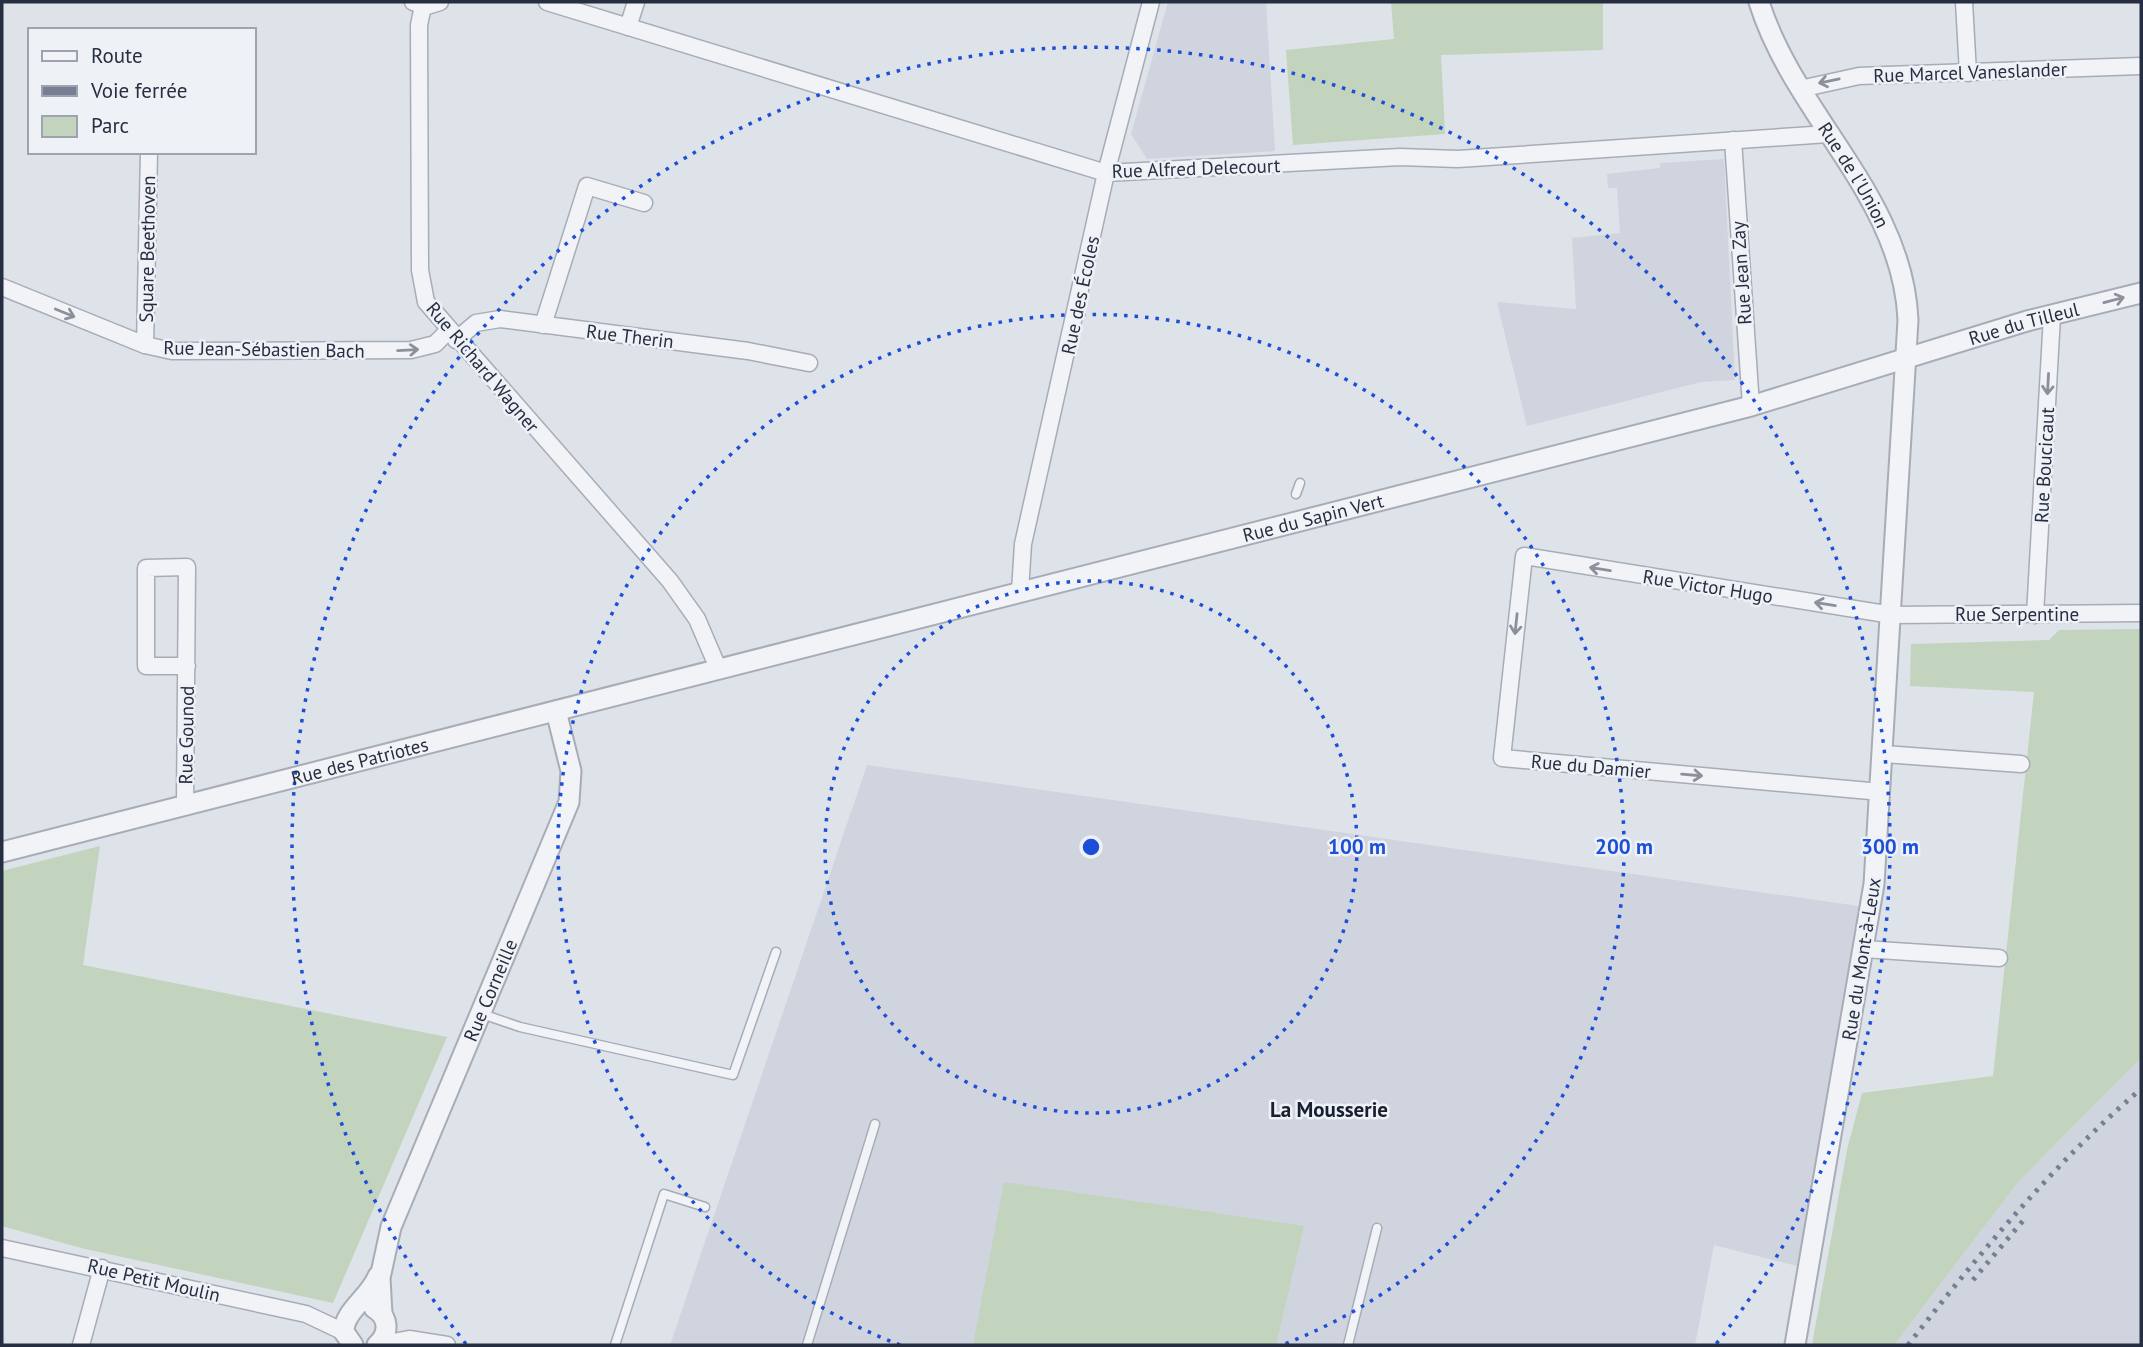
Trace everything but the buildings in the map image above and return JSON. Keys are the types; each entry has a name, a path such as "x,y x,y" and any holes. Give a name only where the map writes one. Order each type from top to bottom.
{"street":[{"path":"418,4 440,2"},
{"name":"Rue Alfred Delecourt","path":"547,2 1106,173 1400,157 1458,159 1828,134"},
{"path":"628,27 636,2"},
{"name":"Rue des Écoles","path":"1020,591 1023,544 1106,173 1151,2"},
{"name":"Rue de l'Union","path":"1759,2 1774,42 1800,89 1874,206 1899,261 1908,303 1907,360"},
{"path":"1964,2 1968,73"},
{"name":"Rue Richard Wagner","path":"418,4 420,270 426,302 670,582 696,619 718,668"},
{"name":"Rue Marcel Vaneslander","path":"1800,89 1859,76 2141,66"},
{"name":"Rue Jean Zay","path":"1733,140 1751,406"},
{"name":"Square Beethoven","path":"145,345 149,154"},
{"path":"543,326 587,186 644,203"},
{"name":"Rue Jean-Sébastien Bach","path":"2,287 145,345 182,352 411,350 435,344 452,335"},
{"name":"Rue du Tilleul","path":"1907,360 2052,316 2141,293"},
{"name":"Rue Boucicaut","path":"2035,615 2052,316"},
{"name":"Rue Therin","path":"452,335 476,323 489,320 748,351 809,363"},
{"name":"Rue du Sapin Vert","path":"718,668 1751,406 1907,360"},
{"name":"Rue du Mont-à-Leux","path":"1795,1345 1874,884 1907,360"},
{"name":"Rue Victor Hugo","path":"1524,556 1892,615"},
{"name":"Rue du Damier","path":"1524,556 1502,758 1881,792"},
{"name":"Rue Gounod","path":"185,804 187,666 187,567 146,568 146,666 187,666"},
{"name":"Rue Serpentine","path":"1892,615 2141,613"},
{"name":"Rue des Patriotes","path":"2,852 718,668"},
{"name":"Rue Corneille","path":"347,1340 344,1321 372,1290 399,1207 569,802 571,771 555,712"},
{"path":"1884,754 2021,764"},
{"path":"1864,949 2000,958"},
{"name":"Rue Petit Moulin","path":"2,1248 306,1314 353,1310"},
{"name":"Rue Corneille","path":"382,1266 379,1293 383,1317"},
{"path":"82,1345 102,1268"},
{"path":"353,1310 370,1307 427,1341"},
{"name":"Rue Petit Moulin","path":"306,1314 347,1340"},
{"path":"377,1345 385,1334 383,1317"},
{"path":"377,1345 403,1339 447,1345"}],"lane":[{"path":"1296,494 1300,483"},
{"path":"481,1013 520,1027 733,1075 776,951"},
{"path":"807,1345 875,1124"},
{"path":"615,1345 664,1194 705,1207"},
{"path":"1349,1345 1377,1228"}],"shaded area":[{"path":"1168,2 1266,2 1275,151 1147,159 1131,134"},
{"path":"1724,159 1735,380 1701,382 1527,426 1497,302 1576,309 1572,238 1620,233 1617,188 1608,188 1607,174 1660,168 1660,163"},
{"path":"867,765 1865,907 1809,1269 1714,1245 1695,1345 670,1345"},
{"path":"2141,1058 2141,1345 1894,1345 2019,1181"}],"green space":[{"path":"1391,2 1603,2 1603,50 1441,55 1445,134 1293,145 1286,50 1394,39"},
{"path":"2141,629 2141,1058 2019,1181 1894,1345 1812,1345 1847,1150 1862,1093 1993,1076 2034,692 1910,686 1911,644 2049,640 2059,630"},
{"path":"100,846 83,965 447,1037 333,1303 81,1248 2,1226 2,871"},
{"path":"1004,1182 1304,1226 1276,1345 973,1345"}],"railway":[{"path":"1908,1345 1962,1277 2047,1179 2141,1089"},
{"path":"1973,1280 2027,1216"}],"district":[{"name":"La Mousserie","path":"1329,1109"}]}
